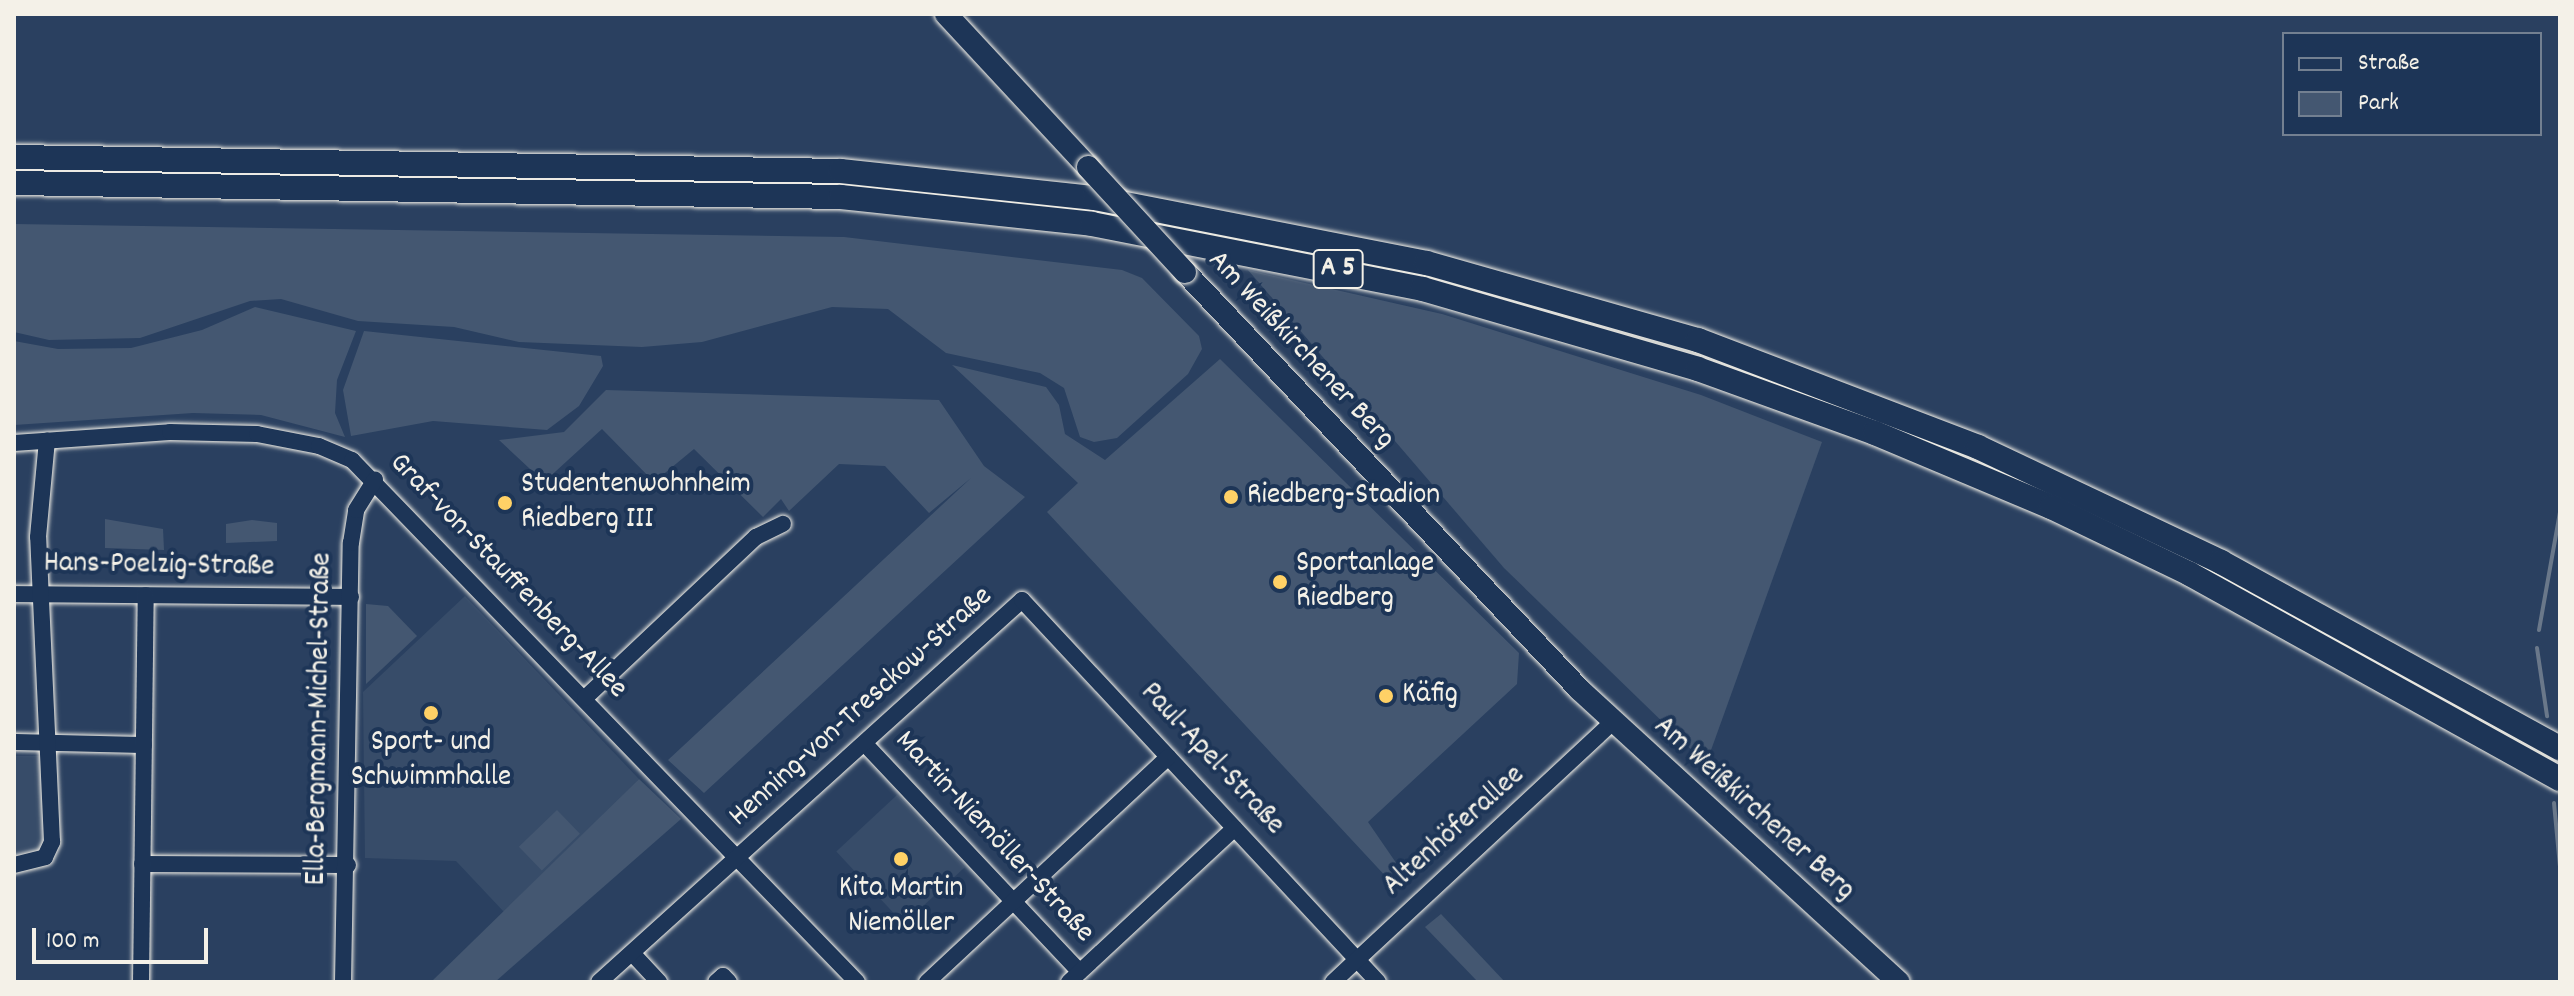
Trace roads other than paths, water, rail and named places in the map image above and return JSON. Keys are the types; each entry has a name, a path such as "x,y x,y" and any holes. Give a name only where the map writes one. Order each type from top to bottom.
{"highway":[{"name":"A 5","path":"14,157 841,171 1095,198 1427,263 1698,340 1991,453 2221,562 2560,748"},
{"name":"A 5","path":"14,183 841,197 1092,224 1423,289 1698,369 1875,433 2051,507 2190,574 2560,779"}],"main road":[{"name":"Am Weißkirchener Berg","path":"946,14 1185,272 1613,722 1899,982"}],"street":[{"name":"Graf-von-Stauffenberg-Allee","path":"14,443 170,432 283,436 336,452 375,479 857,982"},
{"path":"14,865 50,852 39,594 47,440"},
{"name":"Ella-Bergmann-Michel-Straße","path":"344,974 351,597 356,510 375,479"},
{"path":"585,698 756,537 783,524"},
{"name":"Hans-Poelzig-Straße","path":"14,594 351,597"},
{"path":"141,982 146,595"},
{"name":"Henning-von-Tresckow-Straße","path":"599,982 1022,600"},
{"name":"Paul-Apel-Straße","path":"1022,600 1378,982"},
{"name":"Altenhöferallee","path":"1333,982 1613,722"},
{"path":"14,742 144,745"},
{"name":"Martin-Niemöller-Straße","path":"865,744 1012,901 1074,977"},
{"path":"927,982 1168,757"},
{"path":"1074,977 1235,828"},
{"path":"142,864 348,865"},
{"path":"632,953 659,982"},
{"path":"716,982 723,976 729,982"}],"waterway":[{"path":"2539,630 2560,512"},
{"path":"2537,648 2547,716"},
{"path":"2554,803 2560,866"}],"place":[{"name":"Riedberg-Stadion","path":"1231,497"},
{"name":"Studentenwohnheim Riedberg III","path":"505,503"},
{"name":"Sportanlage Riedberg","path":"1280,582"},
{"name":"Käfig","path":"1386,696"},
{"name":"Sport- und Schwimmhalle","path":"431,713"},
{"name":"Kita Martin Niemöller","path":"901,859"}]}
